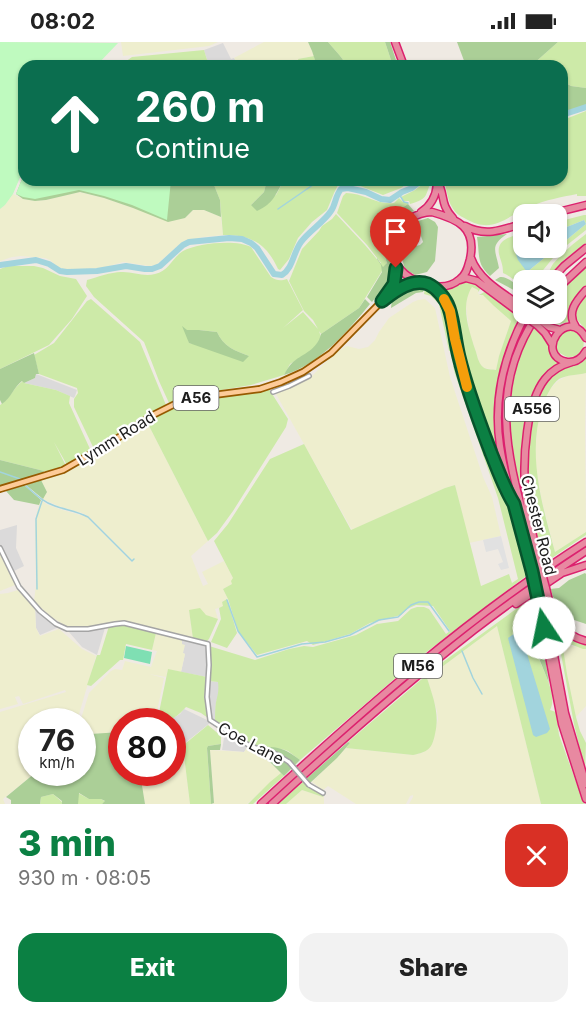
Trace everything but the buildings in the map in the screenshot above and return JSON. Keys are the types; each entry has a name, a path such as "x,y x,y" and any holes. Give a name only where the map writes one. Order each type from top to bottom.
{"highway":[{"path":"395,42 402,60"},
{"name":"A56","path":"396,260 393,249 396,235 403,223 431,205 436,195 437,186"},
{"name":"A56","path":"440,186 446,209 461,225"},
{"path":"567,210 586,205"},
{"name":"A56","path":"417,214 432,212 455,220"},
{"path":"461,225 487,233 513,227"},
{"path":"459,280 467,271 471,256 470,237 461,225"},
{"path":"560,270 586,249"},
{"path":"471,256 477,271 484,279 513,302"},
{"path":"396,260 405,274 420,282 443,287 467,278 477,281 513,304"},
{"path":"567,280 586,262"},
{"path":"429,285 442,296 448,305 473,405 505,487 514,504"},
{"path":"576,328 572,320 572,310 576,301 586,290"},
{"path":"514,504 500,447 498,402 508,354 520,324"},
{"name":"Chester Road","path":"535,324 521,343 510,373 505,414 507,447 536,568"},
{"path":"540,324 554,353 561,360 572,362 585,354"},
{"path":"544,324 560,330 569,327 576,328 581,330 586,338"},
{"path":"553,348 554,338 560,330"},
{"name":"A556","path":"543,592 536,568 525,486 527,435 534,401 541,385 554,370 572,362"},
{"name":"Chester Road","path":"514,504 536,568"},
{"name":"M56","path":"261,804 449,640 586,542"},
{"name":"M56","path":"272,804 444,654 526,592 586,551"},
{"path":"444,654 562,573 586,565"},
{"path":"543,592 561,627 574,638 586,641"},
{"name":"Chester Road","path":"543,592 567,722 584,786"},
{"name":"Chester Road","path":"543,592 562,723 584,786"},
{"name":"A556","path":"584,786 586,799"}],"main road":[{"name":"Lymm Road","path":"382,301 395,281 396,260"},
{"name":"Lymm Road","path":"0,489 63,470 153,415 177,403 206,396 260,389 293,378 331,353 382,301 399,288 420,282"}],"street":[{"path":"273,392 309,376"},
{"name":"Coe Lane","path":"0,548 19,587 40,611 56,624 67,629 88,629 124,623 208,644 207,697 210,720 250,746 276,754 289,762 309,785 323,793"}],"shaded area":[{"path":"223,43 231,59 235,60 207,60 204,50"},
{"path":"36,374 77,390 74,398 56,390 24,383 35,378"},
{"path":"17,525 16,548 24,566 14,571 0,544 0,530"},
{"path":"501,536 509,568 501,570 498,564 503,562 498,549 486,552 483,540"},
{"path":"35,608 59,627 40,635 36,628"},
{"path":"105,628 97,655 82,647 69,632 73,630"},
{"path":"182,639 205,646 208,660 207,677 181,672 185,654"},
{"path":"209,681 219,682 215,722 209,707"},
{"path":"186,710 210,723 186,742"},
{"path":"225,732 248,746 244,752 222,750"}],"green space":[{"path":"0,42 118,43 102,60 18,60 18,182 13,194 0,209"},
{"path":"121,42 218,42 209,46 123,56"},
{"path":"264,42 308,42 314,56 298,60 235,60 234,58"},
{"path":"308,42 328,42 343,60 315,60"},
{"path":"328,42 385,42 391,60 343,60"},
{"path":"385,42 390,42 396,60 391,60"},
{"path":"457,42 558,42 538,60 464,60"},
{"path":"558,42 586,42 586,88 568,84 568,60 538,60"},
{"path":"204,50 207,60 128,60 132,57"},
{"path":"314,56 315,60 298,60"},
{"path":"568,84 586,88 586,107 568,113"},
{"path":"586,111 586,196 577,196 577,194 536,204 513,204 513,215 492,225 484,225 462,217 455,211 449,201 445,186 568,186 568,118"},
{"path":"19,186 214,186 220,200 221,217 204,210 193,210 185,218 168,222 104,198 80,192 35,201 23,199 16,194"},
{"path":"19,186 170,186 167,220 132,205 79,190 35,199 16,194"},
{"path":"214,186 266,186 264,192 251,205 276,195 281,186 338,186 327,210 298,238 289,259 280,270 257,242 233,235 223,235 220,200"},
{"path":"266,186 281,186 271,202 257,211 251,205 264,192"},
{"path":"360,186 404,186 383,195"},
{"path":"420,186 430,186 426,196 421,200 410,204 401,197"},
{"path":"79,192 133,208 185,218 193,210 204,210 221,217 223,235 182,242 156,265 150,266 123,262 102,268 71,270 59,268 45,258 21,256 0,261 0,209 13,194 35,201"},
{"path":"346,193 388,203 394,203 399,198 408,204 400,209 389,222 383,246 387,263 359,308 321,334 319,331 321,337 315,347 290,364 284,375 251,385 198,394 169,403 144,342 94,297 86,286 87,280 115,272 155,274 189,248 217,243 236,243 251,247 271,277 279,280 287,279 303,310 283,328 303,312 318,329 304,311 289,281 302,249 322,226 336,214 381,264 367,245 337,213","holes":["187,330 217,332 230,347 249,356 189,343"]},
{"path":"408,204 414,211 398,222 390,239 392,272 390,284 387,283 372,302 367,297 382,272 377,258 383,267 387,263 383,245 386,229 394,215"},
{"path":"586,215 586,224 584,220 567,227 567,219"},
{"path":"428,218 438,227 435,261 427,272 415,275 405,269 400,245 402,237 413,234 416,246 420,245 423,242 418,227 412,226 415,222"},
{"path":"586,224 586,230 567,245 567,239"},
{"path":"507,234 496,246 495,253 499,268 490,276 481,263 477,237"},
{"path":"586,234 586,243 567,258 567,250"},
{"path":"513,236 513,258 520,258 526,270 513,270 513,279 503,273 499,254 500,245"},
{"path":"544,258 553,258 543,270 529,270"},
{"path":"558,258 567,258 554,270 550,270"},
{"path":"8,266 34,266 60,276 76,279 87,296 72,319 49,345 0,369 0,269"},
{"path":"586,266 586,285 572,302 567,322 567,285"},
{"path":"500,277 506,278 513,282 513,290 495,280"},
{"path":"466,281 481,288 478,292 472,287 468,294 466,310 468,326 478,358 484,368 496,370 511,321 483,295 479,295 486,291 513,312 513,324 516,324 504,356 496,397 494,425 498,461 476,407 462,356 452,306 448,296 441,289 457,286"},
{"path":"417,287 424,289 423,292 416,293 391,308 396,296"},
{"path":"472,287 478,290 480,296 483,294 511,321 496,370 484,368 480,364 469,331 466,305"},
{"path":"425,288 436,293 447,310 451,338 466,391 530,573 420,657 300,760 282,749 255,746 215,722 218,682 209,681 211,661 209,646 255,660 289,649 313,647 356,635 377,624 398,621 411,609 417,607 429,609 446,634 450,631 433,606 416,605 401,615 370,623 350,634 313,645 307,641 257,655 238,631 223,589 232,584 233,578 214,541 228,524 270,459 304,444 351,530 455,485 481,586 509,574 512,583 518,579 498,498 455,374 439,304 431,296 424,294"},
{"path":"586,294 586,330 574,316 578,304"},
{"path":"91,299 140,342 166,405 94,449 74,407 77,388 39,374 34,355 54,343"},
{"path":"365,299 370,304 332,346 309,363 284,375 293,362 313,348 321,334 359,308"},
{"path":"425,299 435,308 450,377 483,477 492,497 501,536 469,543 455,485 352,530 276,394 310,378 335,353 347,346 359,349 368,347 389,318 413,302"},
{"path":"182,326 187,330 217,332 230,347 249,356 243,362 189,343"},
{"path":"533,328 542,334 551,350 562,361 547,371 539,381 532,400 522,461 522,494 513,451 510,410 516,369"},
{"path":"573,329 583,336 584,345 579,354 567,357 558,352 555,345 561,331"},
{"path":"34,353 39,374 24,383 22,381 2,404 0,369"},
{"path":"586,359 586,373 559,379 549,391 538,425 536,461 541,498 555,552 586,532 586,535 543,564 529,492 528,456 533,418 540,393 548,379 560,369"},
{"path":"586,373 586,532 555,552 537,475 535,454 538,420 550,389 558,381 567,376"},
{"path":"23,381 70,396 69,403 90,453 67,465 54,442 66,466 48,472 0,460 0,405"},
{"path":"269,389 288,419 286,427 233,511 208,541 147,422 186,403"},
{"path":"147,422 208,541 191,556 203,586 208,584 202,572 224,561 233,578 232,584 223,589 228,599 222,602 224,606 215,609 218,619 189,610 193,639 121,621 73,628 50,616 34,601 35,524 41,500 59,509 87,517 133,561 88,516 43,499 47,492 41,480 66,473"},
{"path":"0,460 44,471 42,475 3,486 0,485"},
{"path":"41,480 47,492 43,499 26,485"},
{"path":"24,485 41,500 39,505 14,500 6,491"},
{"path":"0,550 15,585 0,591"},
{"path":"585,573 586,624 562,613 550,589 559,588 569,580"},
{"path":"18,590 35,608 36,628 40,636 59,629 82,649 96,656 81,708 18,708 19,786 3,799 5,804 0,804 0,712 66,692 65,690 23,704 19,696 15,697 18,704 0,709 0,594"},
{"path":"535,596 549,683 538,656 523,604"},
{"path":"227,599 237,633 227,648 211,642 221,619 219,608"},
{"path":"523,604 536,650 549,683 552,698 550,710 556,712 559,735 584,804 541,804 497,626 427,678 437,719 434,739 428,749 413,755 346,748 350,743 348,742 436,667"},
{"path":"200,608 206,615 218,619 206,642 193,639 189,610"},
{"path":"555,622 563,632 586,643 586,649 583,649 562,641 576,717 586,743 585,770 574,724"},
{"path":"127,625 156,633 152,650 126,644 123,660 120,660 91,686 87,685 109,626"},
{"path":"497,626 541,804 409,804 413,795 406,804 356,804 328,786 323,790 312,782 346,748 413,755 427,750 433,742 438,719 427,678"},
{"path":"156,633 182,639 182,644 185,645 181,672 168,669 166,677 149,674 164,678 158,708 108,708 108,733 96,734 96,708 84,708 89,693 111,671 122,670 125,661 151,667 157,651 152,650"},
{"path":"562,641 586,649 586,706 576,717 567,674"},
{"path":"126,646 152,652 150,664 124,658"},
{"path":"168,669 207,677 208,718 186,707 160,708"},
{"path":"208,725 221,736 221,744 208,746 207,749 211,804 190,804 186,772 186,743"},
{"path":"108,733 108,786 142,786 145,804 102,804 105,801 89,799 79,793 78,804 62,804 62,801 53,794 41,797 40,804 11,804 11,800 6,797 19,786 96,786 96,734"},
{"path":"348,742 350,743 337,758 310,783 306,779"},
{"path":"221,744 220,750 210,750 214,803 211,804 207,748"},
{"path":"248,746 281,773 247,804 211,804 214,803 210,750 244,752"},
{"path":"257,746 280,748 300,760 294,766 285,759"},
{"path":"255,750 275,756 292,768 284,776"},
{"path":"186,772 190,804 145,804 142,786 186,786"},
{"path":"281,773 284,776 253,804 248,804 270,782"},
{"path":"304,781 324,795 323,797 302,790 286,804 278,804"},
{"path":"302,790 324,797 324,804 286,804"},
{"path":"78,793 89,799 101,799 106,802 78,804"},
{"path":"53,794 62,804 40,804 41,797"}],"water":[{"path":"584,220 586,224 567,239 567,227"},
{"path":"517,258 544,258 529,270 526,270"},
{"path":"518,631 521,634 550,729 547,733 536,737 533,735 508,638"}],"waterway":[{"path":"568,113 586,107"},
{"path":"278,209 311,186"},
{"path":"0,265 36,260 67,272 97,271 126,266 152,269 160,266 189,242 229,238 242,239 251,243 257,248 274,274 282,275 286,272 301,242 331,211 341,189 348,188 366,192 381,199 390,200 414,186"},
{"path":"399,194 404,202 408,203"},
{"path":"0,472 20,479"},
{"path":"26,486 39,498 88,517 132,561 134,559"},
{"path":"37,589 36,519 42,501"},
{"path":"227,600 238,631 257,657 302,644 325,642 350,635 379,620 398,617 411,605 419,602 428,602 449,631"},
{"path":"462,651 482,694"}],"slow traffic":[{"path":"444,299 450,311 467,387"}],"route":[{"path":"396,268 394,284 382,301 399,288 420,282 429,285 442,296 448,305 471,398 495,464 514,504 544,628"}]}
